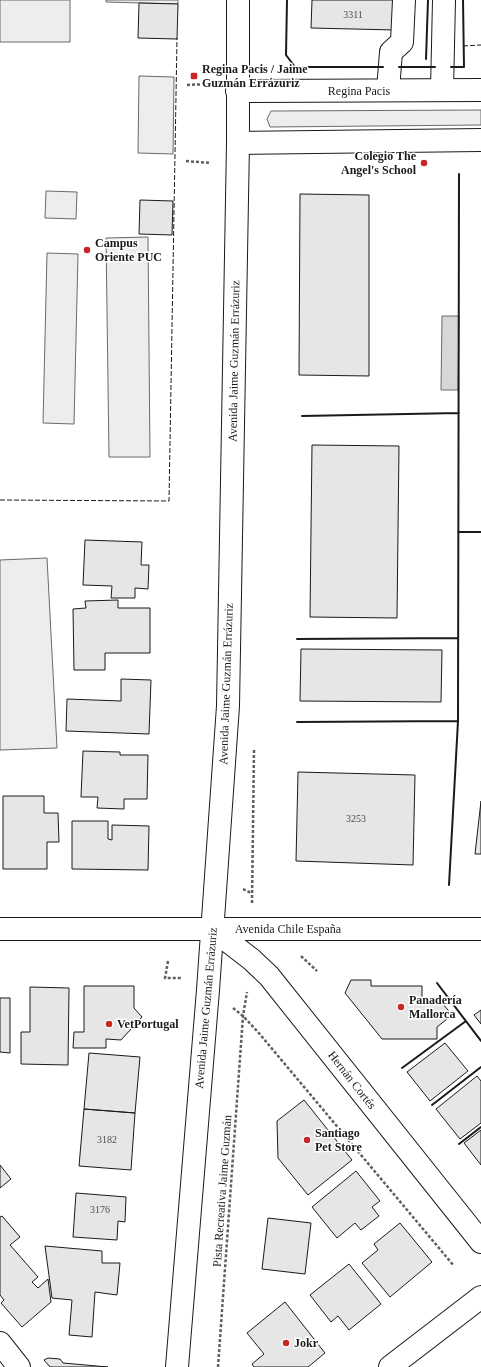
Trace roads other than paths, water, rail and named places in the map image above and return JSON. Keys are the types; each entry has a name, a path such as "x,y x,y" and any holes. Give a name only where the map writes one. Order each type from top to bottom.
{"street":[{"name":"Avenida Jaime Guzmán Errázuriz","path":"177,1367 212,929 228,706 238,143 238,0"},
{"path":"388,90 391,52 402,42 404,0"},
{"path":"442,90 444,0"},
{"name":"Regina Pacis","path":"237,91 481,90"},
{"path":"238,143 481,140"},
{"name":"Avenida Chile España","path":"0,929 481,929"},
{"name":"Hernán Cortés","path":"212,929 251,959 269,976 481,1242"},
{"path":"390,1367 481,1297"},
{"path":"0,1343 19,1367"}],"place":[{"name":"Regina Pacis / Jaime Guzmán Errázuriz","path":"194,76"},
{"name":"Colegio The Angel's School","path":"424,163"},
{"name":"Campus Oriente PUC","path":"87,250"},
{"name":"Panadería Mallorca","path":"401,1007"},
{"name":"VetPortugal","path":"109,1024"},
{"name":"Santiago Pet Store","path":"307,1140"},
{"name":"Jokr","path":"286,1343"}]}
